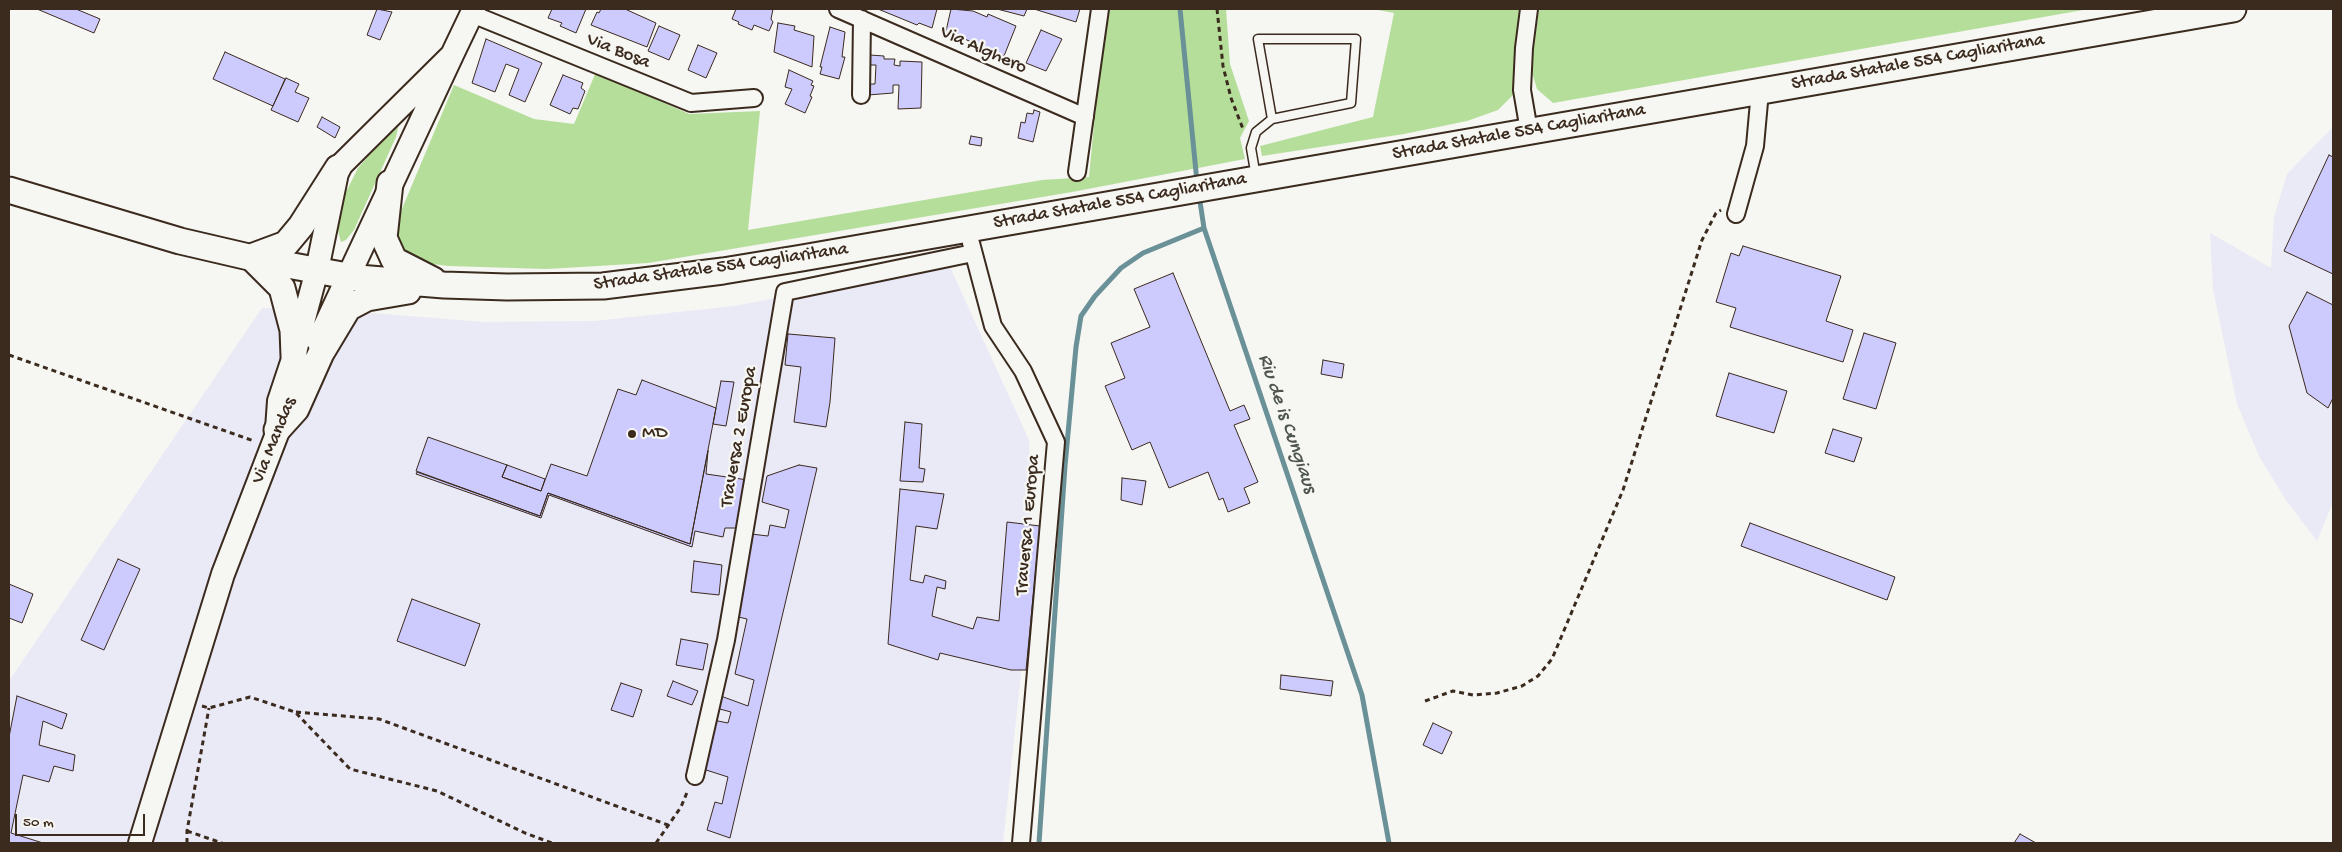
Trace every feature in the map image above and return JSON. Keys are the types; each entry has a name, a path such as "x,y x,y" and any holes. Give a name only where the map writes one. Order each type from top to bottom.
{"main road":[{"name":"Strada Statale 554 Cagliaritana","path":"9,190 180,241 347,276 444,285 569,288 619,284 732,270 2233,9"},
{"path":"294,356 293,330 282,288 251,257 286,244 301,226 338,168"},
{"path":"390,183 384,238 394,260 444,285"},
{"path":"274,439 296,409 321,353 348,308 367,298 444,285"}],"street":[{"name":"Via Alghero","path":"838,9 1085,117"},
{"path":"1076,172 1100,9"},
{"path":"1529,9 1524,48 1522,90 1529,131"},
{"name":"Via Mandas","path":"140,843 182,701 223,574 274,439 390,183 473,11"},
{"name":"Via Bosa","path":"473,11 691,103 754,98"},
{"path":"861,95 862,19"},
{"path":"274,439 279,401 294,356 317,270 338,168 452,55"},
{"path":"1736,214 1755,146 1760,91"},
{"name":"Traversa 1 Europa","path":"967,229 993,326 1023,371 1056,442 1021,843"},
{"name":"Traversa 2 Europa","path":"695,776 726,640 785,292 973,253"}],"lane":[{"path":"1248,180 1251,148 1256,132 1272,119 1351,103 1356,39 1258,39 1272,119"}],"path":[{"path":"1217,9 1223,66 1231,98 1246,135 1253,140"},
{"path":"1425,701 1454,691 1473,695 1497,693 1522,686 1538,676 1552,659 1623,490 1702,240 1716,213 1742,194"},
{"path":"9,355 274,439"},
{"path":"182,701 209,708 250,697 296,712 379,719 668,825"},
{"path":"187,843 187,831 209,708"},
{"path":"296,712 350,769 436,791 525,833 552,843"},
{"path":"656,843 680,807 695,776"},
{"path":"187,831 222,843"}],"shaded area":[{"path":"2333,127 2333,502 2317,541 2286,500 2259,456 2237,404 2213,289 2210,233 2271,268 2274,217 2287,174"},
{"path":"949,265 1029,440 1032,569 1003,843 9,843 9,681 262,308 358,312 484,322 595,321 734,306"}],"green space":[{"path":"1105,9 1226,9 1230,64 1249,121 1240,138 1245,159 1072,192 648,263 547,269 448,266 411,261 391,235 454,85 534,119 574,124 596,72 689,114 760,111 748,230 1042,180 1089,177"},
{"path":"1373,9 1526,9 1517,84 1513,95 1498,110 1467,121 1404,134 1262,156 1260,146 1373,117 1394,13"},
{"path":"1539,9 2089,9 1553,103 1537,89 1531,69"},
{"path":"396,125 398,128 396,137 354,230 346,240 341,242 337,227 338,211 346,192 358,168"}],"building":[{"path":"37,9 76,9 100,19 94,33"},
{"path":"377,9 392,12 380,40 367,35"},
{"path":"552,9 586,9 576,33 560,26 562,23 548,18"},
{"path":"601,9 625,9 656,23 647,47 591,25 597,12 599,13"},
{"path":"736,9 773,9 771,19 773,22 769,31 754,25 752,30 738,24 739,22 732,19"},
{"path":"878,9 937,9 932,28 919,23 917,25"},
{"path":"951,9 973,11 987,17 988,14 1016,26 1004,56 946,31"},
{"path":"997,9 1027,9 1024,16"},
{"path":"1034,9 1080,9 1076,22"},
{"path":"778,23 795,26 794,30 814,36 812,67 774,52"},
{"path":"659,26 680,35 669,60 648,51"},
{"path":"830,27 845,32 842,57 845,57 839,79 820,74"},
{"path":"1041,30 1062,39 1046,71 1026,63"},
{"path":"486,39 542,63 525,102 509,95 519,69 506,64 495,92 472,83"},
{"path":"698,45 717,53 706,78 688,70"},
{"path":"225,52 285,79 273,106 213,79"},
{"path":"870,55 884,56 884,59 895,59 894,65 900,66 900,61 922,62 921,108 898,109 899,85 893,85 893,93 868,95 869,84 875,84 876,65 870,65"},
{"path":"789,70 813,81 811,85 814,86 810,96 812,97 805,113 785,104 792,89 785,87"},
{"path":"563,75 583,83 581,88 585,91 578,109 573,108 570,114 550,105"},
{"path":"286,78 299,84 295,92 309,98 298,122 271,110"},
{"path":"1034,110 1040,112 1033,142 1018,138 1021,122 1025,123 1027,113 1033,114"},
{"path":"322,117 340,127 335,138 317,127"},
{"path":"971,136 982,138 981,146 969,144"},
{"path":"2329,155 2333,157 2333,274 2284,251"},
{"path":"1743,246 1841,276 1826,321 1853,330 1843,362 1730,327 1736,308 1716,302 1731,253 1739,256"},
{"path":"1173,273 1230,411 1244,405 1250,419 1234,425 1258,482 1244,488 1250,503 1228,512 1223,498 1219,500 1208,472 1169,488 1150,442 1132,450 1105,386 1125,378 1111,343 1150,327 1134,289"},
{"path":"2307,292 2333,305 2333,398 2328,408 2307,393 2289,326"},
{"path":"1864,333 1896,343 1876,409 1843,399"},
{"path":"788,334 835,338 826,427 794,422 801,367 785,365"},
{"path":"1323,360 1344,364 1342,378 1321,374"},
{"path":"1729,373 1787,391 1774,433 1716,416"},
{"path":"642,380 716,408 690,544 548,493 540,516 416,471 428,437 507,465 502,477 541,491 551,464 587,476 618,389 636,395"},
{"path":"721,381 734,382 726,426 713,424"},
{"path":"905,422 922,424 919,468 925,469 923,482 900,481"},
{"path":"1833,429 1862,438 1854,462 1825,453"},
{"path":"708,451 706,474 748,480 739,528 725,528 723,537 695,531 692,547 549,495 541,518 416,474 417,472 540,516 548,493 690,544"},
{"path":"507,465 545,479 541,491 502,477"},
{"path":"799,465 817,468 730,838 707,830 715,802 722,804 728,777 703,769 713,720 728,723 731,712 716,708 718,695 748,706 754,680 735,674 747,619 734,616 751,534 768,536 770,525 785,528 789,510 762,502 767,476"},
{"path":"1122,478 1146,481 1142,505 1121,500"},
{"path":"900,489 944,494 937,529 916,526 910,580 923,583 925,575 946,581 945,589 937,587 932,616 973,629 977,617 999,621 1007,522 1040,526 1026,670 1011,670 940,653 938,660 888,644"},
{"path":"1750,523 1895,577 1887,600 1741,546"},
{"path":"118,559 140,569 104,650 81,640"},
{"path":"694,561 722,565 719,595 691,592"},
{"path":"9,584 33,594 22,623 9,618"},
{"path":"412,599 480,624 465,666 397,641"},
{"path":"681,639 708,644 703,670 676,665"},
{"path":"1281,675 1333,681 1331,696 1280,689"},
{"path":"673,681 698,691 692,705 667,696"},
{"path":"621,683 642,690 633,717 611,710"},
{"path":"17,696 67,714 62,729 43,721 39,745 75,755 73,771 54,766 49,782 23,775 11,833 43,843 9,843 9,737"},
{"path":"1433,723 1452,732 1442,754 1423,745"},
{"path":"2020,834 2036,843 2014,843"}],"waterway":[{"name":"Riu de is Cungiaus","path":"1180,9 1197,182"},
{"name":"Riu de is Cungiaus","path":"1199,195 1204,228 1362,695 1389,843"},
{"path":"1039,843 1065,466 1076,347 1081,316 1095,296 1121,268 1143,253 1204,228"}],"place":[{"name":"MD","path":"632,434"}]}
